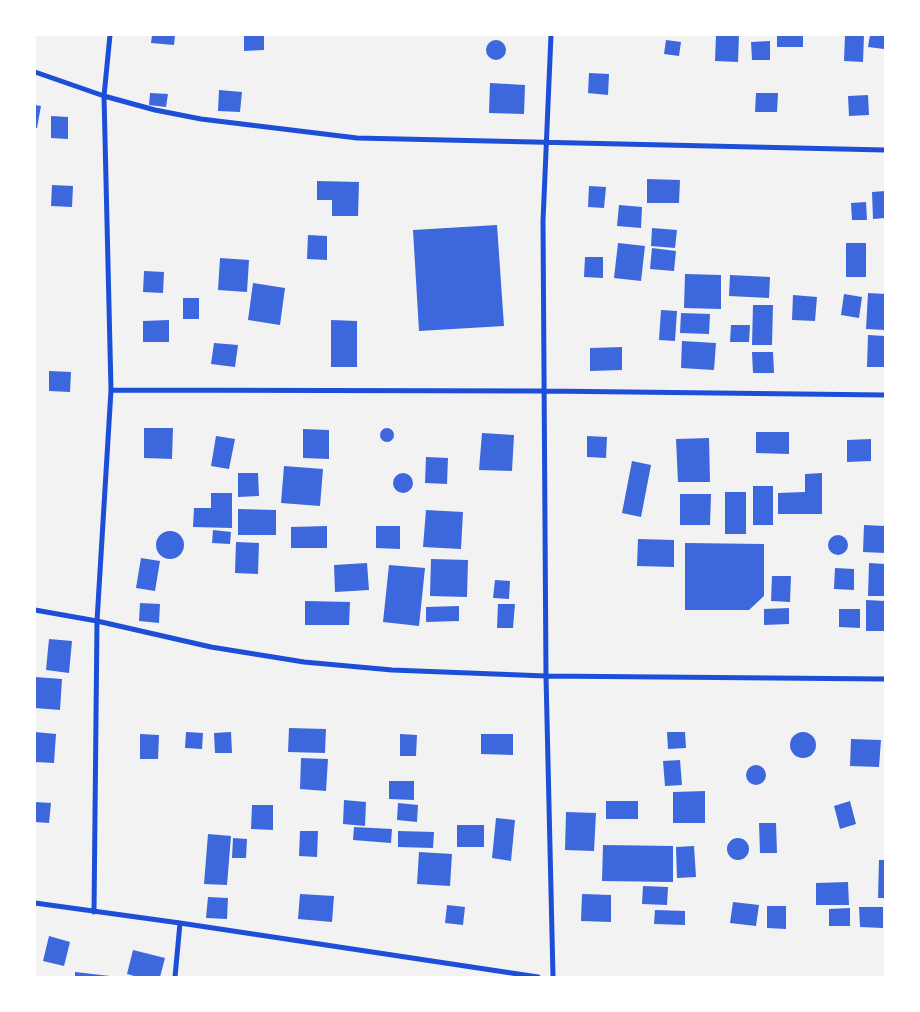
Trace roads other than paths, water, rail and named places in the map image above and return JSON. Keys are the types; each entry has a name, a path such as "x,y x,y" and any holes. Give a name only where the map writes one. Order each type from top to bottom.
{"street":[{"path":"94,912 97,621 112,390 104,96 110,35"},
{"path":"551,35 543,221 546,676 553,977"},
{"path":"35,72 104,96 155,110 201,119 357,138 546,144 885,150"},
{"path":"112,390 545,391 885,395"},
{"path":"35,610 97,621 211,647 304,662 392,670 546,676 885,680"},
{"path":"35,903 538,977"},
{"path":"175,977 180,923"}]}
